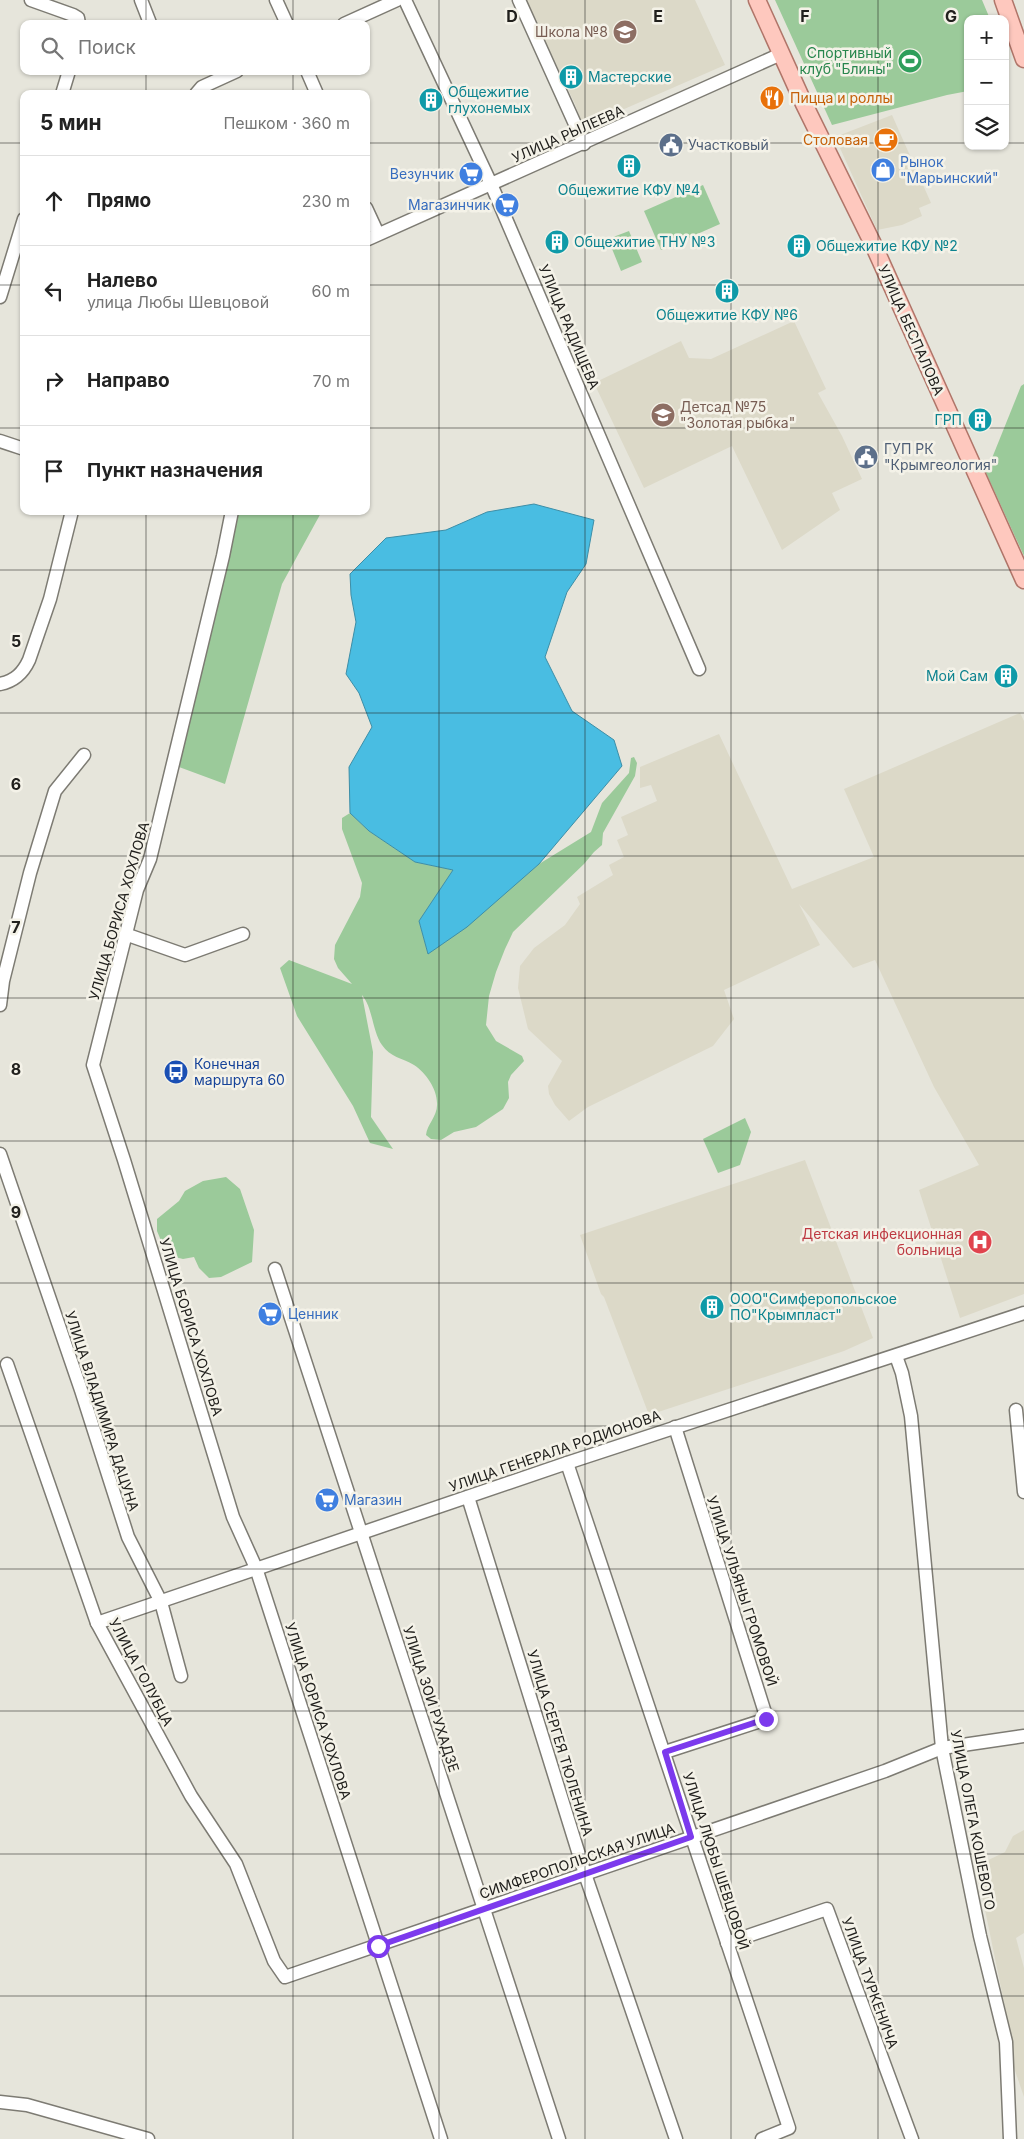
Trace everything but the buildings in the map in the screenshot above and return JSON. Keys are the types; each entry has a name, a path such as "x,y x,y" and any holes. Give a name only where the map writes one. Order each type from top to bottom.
{"main road":[{"name":"УЛИЦА БЕСПАЛОВА","path":"757,0 876,252 1024,580"},
{"path":"1003,0 1024,59"}],"street":[{"path":"31,0 72,15 78,20"},
{"path":"141,0 149,20"},
{"path":"276,0 284,20"},
{"path":"353,20 397,0"},
{"name":"УЛИЦА РАДИЩЕВА","path":"405,0 491,184 700,668"},
{"path":"519,0 584,144"},
{"name":"УЛИЦА РЫЛЕЕВА","path":"372,237 584,144 781,54"},
{"path":"63,90 68,75"},
{"path":"199,90 228,75"},
{"path":"309,75 315,90"},
{"path":"0,297 20,232"},
{"path":"0,441 20,448"},
{"path":"0,684 8,683 25,669 50,599 71,515"},
{"name":"УЛИЦА БОРИСА ХОХЛОВА","path":"231,515 150,859 137,890 93,1066 124,1160 233,1517 256,1568 442,2139"},
{"path":"0,1005 3,981 30,874 54,792 84,755"},
{"path":"125,934 185,955 243,934"},
{"name":"УЛИЦА ВЛАДИМИРА ДАЦУНА","path":"0,1154 81,1390 128,1538 161,1602 181,1676"},
{"name":"УЛИЦА ЗОИ РУХАДЗЕ","path":"275,1269 559,2139"},
{"name":"УЛИЦА ГЕНЕРАЛА РОДИОНОВА","path":"97,1623 567,1462 1024,1313"},
{"name":"УЛИЦА ОЛЕГА КОШЕВОГО","path":"896,1356 902,1373 911,1416 942,1748 980,1936 1006,2042 1010,2139"},
{"name":"УЛИЦА ГОЛУБЦА","path":"7,1364 97,1623 191,1796 236,1864 274,1961 285,1977"},
{"path":"1016,1410 1024,1492"},
{"name":"УЛИЦА УЛЬЯНЫ ГРОМОВОЙ","path":"665,1752 766,1719 674,1427"},
{"name":"УЛИЦА ЛЮБЫ ШЕВЦОВОЙ","path":"567,1462 789,2128 762,2139"},
{"name":"УЛИЦА СЕРГЕЯ ТЮЛЕНИНА","path":"468,1496 585,1874 676,2139"},
{"name":"СИМФЕРОПОЛЬСКАЯ УЛИЦА","path":"285,1977 885,1771 942,1748 1024,1736"},
{"name":"УЛИЦА ТУРКЕНИЧА","path":"727,1943 827,1909 912,2139"},
{"path":"0,2102 27,2105 148,2139"}],"shaded area":[{"name":"Школа №8","path":"525,0 695,0 725,65 583,127 575,104"},
{"name":"Рынок \"Марьинский\"","path":"892,115 931,203 919,208 922,216 902,225 877,230 835,137"},
{"path":"794,321 826,389 818,393 842,436 862,479 832,493 840,510 782,550 732,446 644,488 594,383 681,341 689,358 711,359"},
{"path":"1020,713 1024,721 1024,1294 960,1318 919,1190 979,1165 934,1087 875,960 853,968 799,904 820,945 724,990 734,1019 713,1046 588,1107 569,1121 555,1105 549,1094 548,1086 562,1061 528,1029 518,988 520,966 534,948 565,925 580,904 577,897 613,875 609,865 624,857 617,840 628,835 621,817 657,801 651,785 640,788 640,767 719,734 792,889 874,857 844,789"},
{"path":"805,1160 873,1338 844,1351 649,1415 604,1297 601,1294 580,1235"},
{"path":"1024,1830 1024,1933 1016,1938 1024,1968 1024,2097 1011,2059 1012,2041 976,1866 1005,1852 1013,1836"}],"green space":[{"path":"775,0 982,0 988,15 964,15 964,92 832,125"},
{"path":"703,185 720,224 661,250 644,211"},
{"path":"629,231 642,262 621,271 608,239"},
{"path":"1024,384 1024,556 986,473 1021,386"},
{"path":"236,515 320,515 282,584 225,784 179,767"},
{"path":"634,757 637,763 635,776 603,833 602,845 513,932 496,972 489,996 486,1025 496,1041 522,1056 524,1061 511,1075 508,1082 509,1098 503,1109 476,1127 454,1132 441,1140 431,1139 426,1135 437,1108 437,1098 433,1087 418,1068 392,1055 385,1049 376,1033 366,1000 362,995 373,1052 371,1117 393,1149 370,1143 353,1106 297,1016 280,968 289,960 352,984 338,968 334,959 335,945 360,897 362,883 342,829 342,818 350,813 369,831 415,862 453,870 419,921 428,954 467,926 539,864 591,832 602,803 629,773 631,758"},
{"path":"745,1118 751,1132 740,1165 718,1173 703,1139"},
{"path":"226,1177 240,1189 254,1230 252,1262 221,1277 209,1278 199,1268 194,1257 183,1259 167,1255 157,1231 157,1219 179,1201 185,1191 203,1181"}],"water":[{"path":"534,504 594,520 586,564 567,592 545,657 572,711 614,740 622,766 539,864 467,927 428,954 419,921 453,870 415,862 369,831 350,813 349,767 372,727 359,693 346,674 356,622 351,595 350,574 386,538 446,530 487,512"}],"place":[{"name":"Школа №8","path":"625,32"},
{"name":"Спортивный клуб \"Блины\"","path":"910,61"},
{"name":"Мастерские","path":"571,77"},
{"name":"Пицца и роллы","path":"772,98"},
{"name":"Общежитие глухонемых","path":"431,100"},
{"name":"Столовая","path":"886,140"},
{"name":"Участковый","path":"671,145"},
{"name":"Общежитие КФУ №4","path":"629,166"},
{"name":"Рынок \"Марьинский\"","path":"883,170"},
{"name":"Везунчик","path":"471,174"},
{"name":"Магазинчик","path":"507,205"},
{"name":"Общежитие ТНУ №3","path":"557,242"},
{"name":"Общежитие КФУ №2","path":"799,246"},
{"name":"Общежитие КФУ №6","path":"727,291"},
{"name":"Детсад №75 \"Золотая рыбка\"","path":"663,415"},
{"name":"ГРП","path":"980,420"},
{"name":"ГУП РК \"Крымгеология\"","path":"866,457"},
{"name":"Мой Сам","path":"1006,676"},
{"name":"Конечная маршрута 60","path":"176,1072"},
{"name":"Детская инфекционная больница","path":"980,1242"},
{"name":"ООО\"Симферопольское ПО\"Крымпласт\"","path":"712,1307"},
{"name":"Ценник","path":"270,1314"},
{"name":"Магазин","path":"327,1500"}],"route":[{"path":"378,1946 691,1837 665,1752 766,1719"}]}
